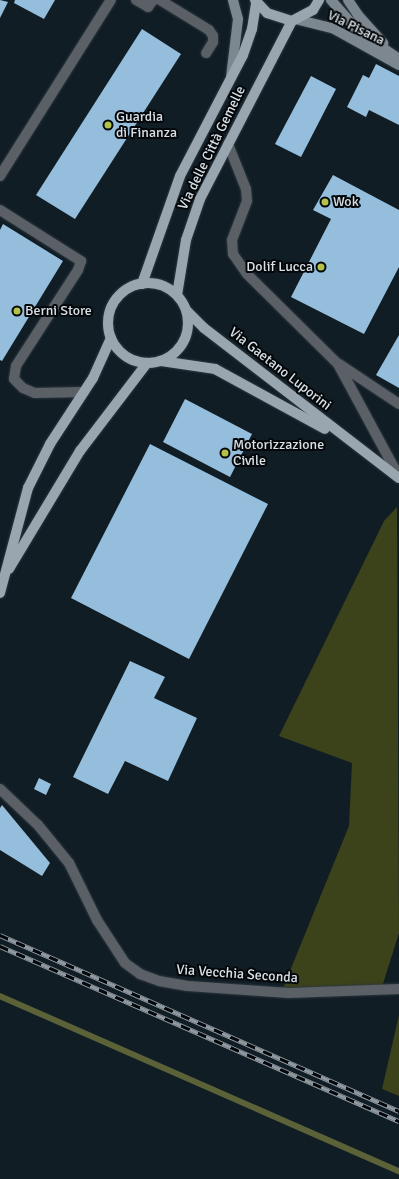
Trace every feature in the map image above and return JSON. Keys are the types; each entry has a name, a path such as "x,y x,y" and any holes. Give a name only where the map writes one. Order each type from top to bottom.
{"main road":[{"path":"231,78 238,26 233,0"},
{"name":"Via Pisana","path":"295,20 313,10 319,0"},
{"name":"Via Pisana","path":"331,0 358,31 397,54"},
{"path":"348,0 358,15 397,54"},
{"name":"Via delle Città Gemelle","path":"142,284 180,176 231,78 249,38 255,2"},
{"name":"Via Pisana","path":"255,2 274,18 295,20 334,29 399,64"},
{"name":"Via delle Città Gemelle","path":"176,295 186,240 194,213 228,144 295,20"},
{"name":"Via Gaetano Luporini","path":"358,447 248,384 215,368 161,361 146,363 125,355 111,338 108,320 114,302 127,289 142,284 162,285 176,295 186,311 204,328 399,477"},
{"name":"Via Gaetano Luporini","path":"161,361 176,351 186,335 186,311"},
{"path":"0,593 6,574 15,528 28,488 50,444 100,365 111,338"},
{"path":"6,574 80,451 146,363"}],"street":[{"path":"0,176 111,0"},
{"path":"136,0 148,7 153,0"},
{"path":"160,0 209,30 213,36 213,42 206,53"},
{"path":"228,144 246,189 247,201 232,240 233,254 247,274 338,364 399,404"},
{"path":"0,210 80,261 78,270 16,366 14,379 23,388 35,393 84,392"},
{"path":"338,364 399,477"},
{"name":"Via Vecchia Seconda","path":"0,789 38,825 68,863 97,920 125,963 140,974 159,981 188,986 289,993 399,989"}],"green space":[{"path":"397,507 399,933 382,987 283,988 349,826 352,763 279,736 384,521"},
{"path":"399,1015 399,1096 382,1089"}],"building":[{"path":"0,0 8,2 0,18"},
{"path":"15,0 55,0 44,19 14,3"},
{"name":"Guardia di Finanza","path":"142,29 181,54 75,219 36,195"},
{"path":"376,64 399,76 399,125 369,110 366,117 347,107 363,75 369,78"},
{"path":"311,76 336,89 301,157 275,144"},
{"path":"333,175 399,210 399,267 364,334 291,297 331,219 313,210"},
{"name":"Berni Store","path":"3,224 63,261 2,361 0,360 0,230"},
{"path":"399,335 399,388 376,375"},
{"path":"185,399 252,434 230,477 163,442"},
{"path":"150,444 268,504 189,659 71,598"},
{"path":"130,661 165,677 154,698 197,718 168,781 125,761 108,794 73,777"},
{"path":"39,778 51,784 46,795 34,789"},
{"path":"2,805 50,863 42,876 0,850 0,808"}],"waterway":[{"path":"0,996 399,1171"}],"railway":[{"path":"0,935 399,1111"},
{"path":"0,946 399,1121"}],"place":[{"name":"Guardia di Finanza","path":"108,125"},
{"name":"Wok","path":"325,202"},
{"name":"Dolif Lucca","path":"321,267"},
{"name":"Berni Store","path":"17,311"},
{"name":"Motorizzazione Civile","path":"225,453"}]}
